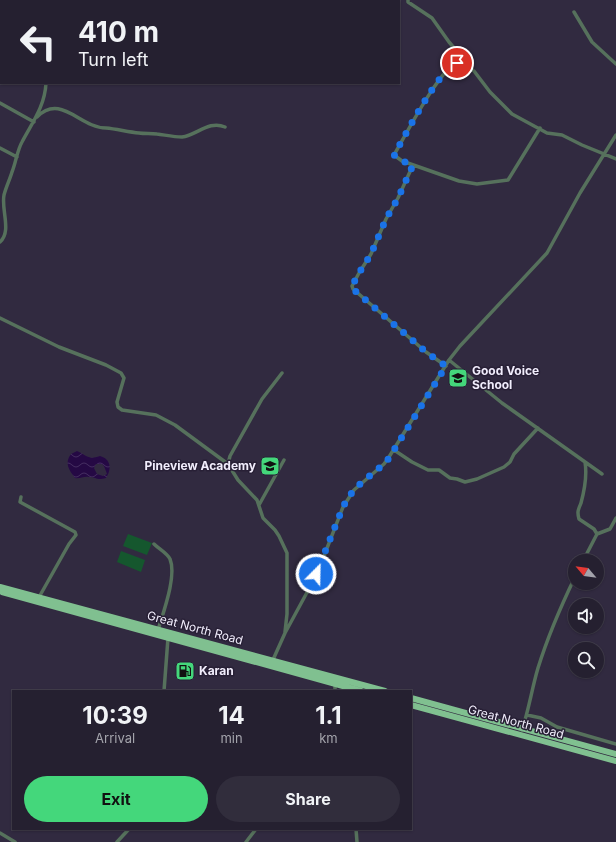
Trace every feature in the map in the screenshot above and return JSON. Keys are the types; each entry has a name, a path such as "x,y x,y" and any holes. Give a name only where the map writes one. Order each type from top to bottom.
{"highway":[{"name":"Great North Road","path":"0,587 37,599 335,681 380,690"},
{"name":"Great North Road","path":"0,591 37,599"},
{"name":"Great North Road","path":"335,681 358,690"},
{"name":"Great North Road","path":"412,698 616,761"},
{"name":"Great North Road","path":"412,705 616,754"}],"street":[{"path":"408,0 408,2 432,18 490,92 505,108 516,116 550,134 562,135 603,155 616,159"},
{"path":"574,12 592,42 616,64"},
{"path":"474,72 465,66 454,64 432,90 394,155 402,161 459,181 477,184 508,180 540,128"},
{"path":"0,242 4,239 6,232 4,195 22,143 37,117 45,94 46,84"},
{"path":"0,103 34,122"},
{"path":"37,117 48,109 58,108 98,128 114,128 139,133 181,137 191,135 209,126 220,125 225,127"},
{"path":"272,663 285,633 316,574 343,507 349,496 360,484 384,464 449,360 460,346 547,253 580,193 616,135"},
{"path":"0,148 17,157"},
{"path":"413,165 398,198 386,219 371,254 352,286 353,289 426,352 446,366"},
{"path":"0,318 59,347 101,363 121,373 124,378 117,402 118,407 122,410 156,416 176,425 228,464 238,480 257,500 263,518 275,530 287,553 287,614 285,633"},
{"path":"449,360 502,403 602,474"},
{"path":"228,464 230,456 262,399 282,373"},
{"path":"394,450 412,462 428,470 439,470 450,478 465,482 477,479 504,467 510,462 514,454 538,428"},
{"path":"259,505 284,460"},
{"path":"585,462 585,480 581,503 577,512 579,519 594,529 597,534"},
{"path":"21,497 20,502 75,532 76,535 69,544 37,599"},
{"path":"587,554 597,534 610,529 616,518"},
{"path":"154,544 168,557 171,566 170,590 157,632"},
{"path":"521,731 527,715 538,668 569,590"},
{"path":"164,690 169,635"},
{"path":"335,681 335,690"},
{"path":"527,715 541,718 557,728 616,744"},
{"path":"117,841 128,830"},
{"path":"246,842 255,830"},
{"path":"356,830 357,842"},
{"path":"0,833 15,842"}],"green space":[{"path":"128,534 152,543 147,555 123,546"},
{"path":"121,551 145,560 141,572 117,562"}],"water":[{"path":"77,451 90,457 104,457 110,468 108,475 103,479 92,477 75,478 69,469 68,463 71,454","holes":["96,464 102,464 107,474 103,476 97,474 94,468"]}],"place":[{"name":"Good Voice School","path":"458,378"},
{"name":"Pineview Academy","path":"270,466"},
{"name":"Karan","path":"185,671"}],"route":[{"path":"316,574 343,507 349,496 389,458 446,366 426,352 372,306 353,289 352,286 371,254 386,219 398,198 413,165 402,161 394,155 432,90 451,66 457,63"}]}
